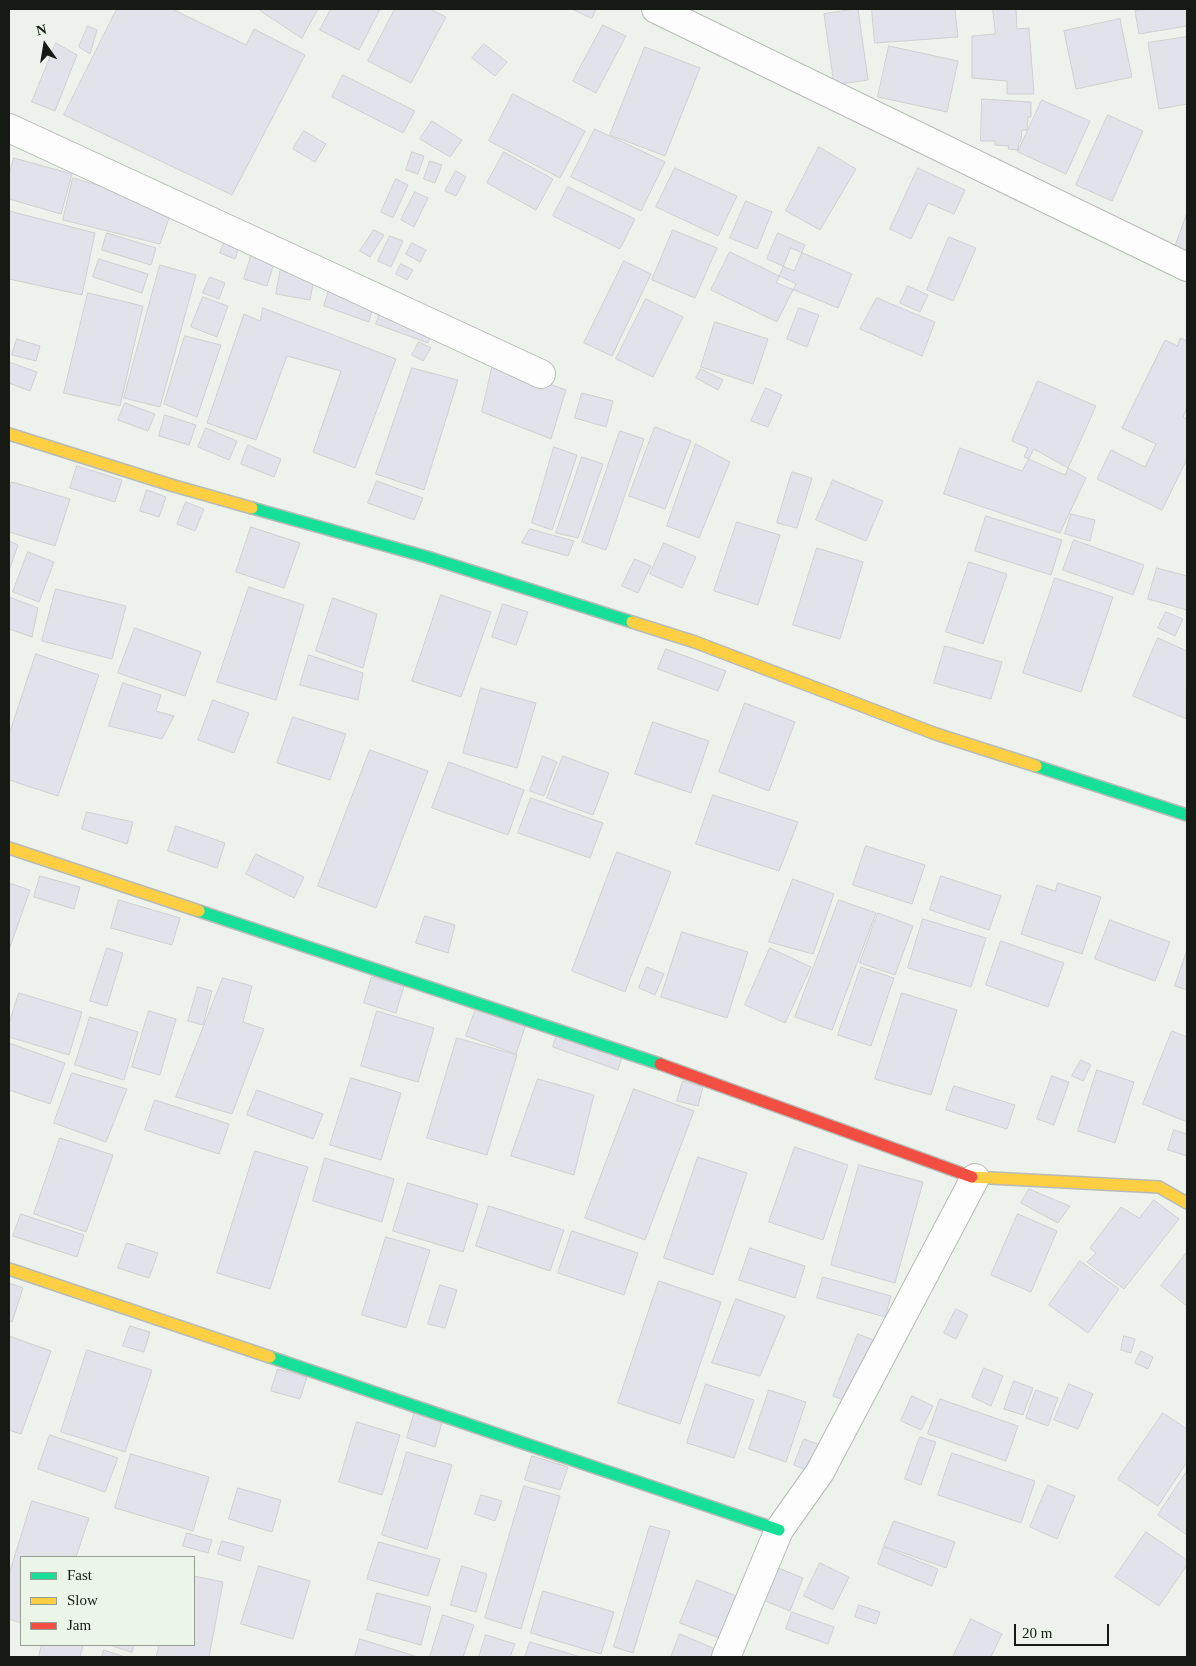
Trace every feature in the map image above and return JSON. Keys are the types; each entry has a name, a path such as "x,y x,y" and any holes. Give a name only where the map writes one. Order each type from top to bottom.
{"street":[{"path":"656,9 1187,267"},
{"path":"9,128 541,374"},
{"path":"9,434 171,485 427,557 695,642 936,734 1187,815"},
{"path":"9,848 654,1062 975,1178 1159,1187 1187,1203"},
{"path":"726,1657 779,1530 820,1472 975,1178"},
{"path":"9,1269 779,1530"}],"building":[{"path":"117,9 172,9 246,45 254,29 305,55 232,195 64,115"},
{"path":"258,9 318,9 302,38"},
{"path":"331,9 380,9 359,50 320,30"},
{"path":"395,9 430,9 446,17 411,83 368,61"},
{"path":"572,9 596,9 592,18"},
{"path":"858,9 868,80 834,85 824,14"},
{"path":"872,9 955,9 958,37 875,43"},
{"path":"993,9 1016,9 1017,29 1029,28 1034,94 1007,94 1007,81 972,78 972,36 995,34"},
{"path":"1187,9 1187,26 1139,34 1135,11"},
{"path":"1120,19 1132,77 1076,89 1064,31"},
{"path":"603,25 626,36 596,93 573,81"},
{"path":"88,26 97,30 90,54 79,47"},
{"path":"1187,37 1187,104 1159,109 1148,43"},
{"path":"56,43 77,55 55,111 32,102"},
{"path":"484,44 507,62 495,76 472,58"},
{"path":"889,46 958,61 947,112 878,97"},
{"path":"645,47 700,68 665,156 610,135"},
{"path":"343,75 415,111 403,133 332,97"},
{"path":"513,94 585,131 560,178 489,141"},
{"path":"982,99 1031,102 1031,117 1028,117 1027,130 1022,130 1018,150 1008,149 1009,146 995,145 995,141 981,141"},
{"path":"1042,100 1090,121 1066,174 1018,152"},
{"path":"1108,115 1143,131 1112,201 1076,185"},
{"path":"432,121 462,140 450,157 420,139"},
{"path":"595,129 665,162 641,211 571,177"},
{"path":"304,131 326,144 315,162 293,149"},
{"path":"819,147 856,169 820,230 786,211"},
{"path":"412,152 424,156 418,174 406,170"},
{"path":"504,152 553,179 536,210 487,183"},
{"path":"14,158 72,174 61,214 9,199 9,175"},
{"path":"430,161 442,165 435,183 424,179"},
{"path":"675,168 737,196 718,236 656,207"},
{"path":"918,168 965,190 954,214 928,203 911,239 890,229"},
{"path":"456,171 466,177 456,196 445,191"},
{"path":"73,178 173,207 160,244 63,220"},
{"path":"396,179 408,185 393,218 381,212"},
{"path":"568,187 635,219 620,249 553,216"},
{"path":"415,192 428,198 414,227 401,220"},
{"path":"746,201 772,212 757,249 730,238"},
{"path":"9,211 95,233 82,295 9,279"},
{"path":"1187,213 1187,252 1175,247"},
{"path":"374,230 384,235 370,257 360,251"},
{"path":"673,230 717,248 695,298 652,280"},
{"path":"107,233 156,248 151,265 102,250"},
{"path":"228,233 242,238 235,259 220,253"},
{"path":"778,233 805,245 794,271 767,259"},
{"path":"390,236 403,241 391,267 378,261"},
{"path":"949,237 976,248 953,301 927,290"},
{"path":"412,243 426,250 420,262 406,254"},
{"path":"254,246 277,253 267,286 244,279"},
{"path":"791,248 852,274 838,308 777,283"},
{"path":"730,252 796,284 777,322 711,290"},
{"path":"99,259 148,274 142,293 93,277"},
{"path":"624,261 651,274 612,356 584,343"},
{"path":"401,264 413,270 407,280 396,274"},
{"path":"160,265 196,275 160,407 124,398"},
{"path":"281,268 315,274 310,300 276,294"},
{"path":"210,277 225,283 219,299 203,293"},
{"path":"332,280 374,302 369,322 324,306"},
{"path":"908,286 928,295 920,312 900,303"},
{"path":"88,293 143,306 120,406 64,393"},
{"path":"203,297 228,306 217,337 191,327"},
{"path":"877,298 935,322 922,356 860,329"},
{"path":"646,299 683,317 653,377 616,359"},
{"path":"263,308 396,359 355,468 313,452 341,371 287,356 256,440 207,423 244,314 260,321"},
{"path":"799,308 819,315 807,347 787,339"},
{"path":"381,310 433,329 428,343 376,324"},
{"path":"715,322 768,339 753,384 701,367"},
{"path":"185,336 221,345 197,417 164,404"},
{"path":"1181,338 1187,341 1187,408 1183,417 1187,419 1187,459 1162,510 1097,479 1111,450 1145,467 1156,444 1122,428 1165,340 1177,346"},
{"path":"17,339 40,346 36,361 12,355"},
{"path":"419,342 431,348 423,361 412,355"},
{"path":"9,362 37,372 30,391 9,383"},
{"path":"493,364 566,390 551,439 482,412"},
{"path":"412,368 458,380 424,490 376,474"},
{"path":"701,369 723,380 718,390 696,378"},
{"path":"1038,381 1096,406 1065,475 1024,457 1028,448 1012,441"},
{"path":"766,388 782,395 768,427 751,421"},
{"path":"582,393 613,401 606,427 575,418"},
{"path":"125,403 155,414 148,431 118,420"},
{"path":"165,415 196,425 189,445 159,436"},
{"path":"655,427 691,441 665,509 629,496"},
{"path":"206,428 237,441 229,460 198,447"},
{"path":"620,431 644,439 606,550 582,542"},
{"path":"696,444 730,462 699,538 667,526"},
{"path":"248,445 281,459 274,477 241,464"},
{"path":"554,447 577,455 552,530 532,523"},
{"path":"960,448 1022,471 1034,449 1086,478 1060,533 944,494"},
{"path":"582,457 603,464 578,538 556,533"},
{"path":"77,466 122,480 115,502 70,488"},
{"path":"792,472 812,478 797,528 777,523"},
{"path":"833,480 883,501 866,541 816,520"},
{"path":"377,481 423,498 414,520 368,503"},
{"path":"12,482 70,499 55,546 9,532 9,493"},
{"path":"147,490 166,497 159,517 140,511"},
{"path":"186,502 204,509 195,531 177,524"},
{"path":"1071,514 1095,520 1090,541 1065,534"},
{"path":"986,516 1062,540 1051,575 975,551"},
{"path":"737,522 780,535 758,605 714,591"},
{"path":"251,527 300,543 284,588 236,572"},
{"path":"530,529 574,541 568,556 522,543"},
{"path":"1074,540 1144,565 1133,595 1063,570"},
{"path":"9,541 18,545 9,571"},
{"path":"664,543 696,557 682,588 650,574"},
{"path":"817,548 863,562 840,639 793,625"},
{"path":"28,552 54,562 39,602 13,592"},
{"path":"635,559 651,566 638,593 622,586"},
{"path":"969,562 1007,574 983,644 946,632"},
{"path":"1157,568 1187,576 1187,610 1148,599"},
{"path":"1055,578 1113,597 1081,692 1023,673"},
{"path":"249,587 304,605 276,700 217,682"},
{"path":"56,589 126,606 112,659 42,641"},
{"path":"441,595 491,612 461,697 412,681"},
{"path":"9,597 38,608 32,637 9,629"},
{"path":"333,598 377,614 363,668 316,651"},
{"path":"503,604 528,612 516,645 492,637"},
{"path":"1166,612 1183,619 1175,636 1158,628"},
{"path":"135,628 201,652 185,696 118,673"},
{"path":"1158,638 1187,651 1186,719 1133,696"},
{"path":"945,646 1002,662 991,699 934,683"},
{"path":"666,649 726,671 718,691 658,669"},
{"path":"36,654 99,675 58,796 9,780 9,735"},
{"path":"309,655 363,673 358,700 300,685"},
{"path":"123,683 161,695 156,711 174,716 162,739 109,726"},
{"path":"481,688 536,703 517,768 463,753"},
{"path":"213,700 249,713 234,753 198,740"},
{"path":"745,703 795,722 769,791 719,772"},
{"path":"293,717 346,734 330,780 277,763"},
{"path":"653,722 709,741 691,793 635,774"},
{"path":"370,750 428,771 376,908 318,886"},
{"path":"543,756 557,762 544,796 530,791"},
{"path":"563,756 609,773 593,815 547,798"},
{"path":"449,762 524,790 508,835 432,808"},
{"path":"713,795 798,822 779,871 696,844"},
{"path":"531,798 603,823 590,858 518,833"},
{"path":"87,812 133,822 127,844 82,829"},
{"path":"176,826 225,843 217,868 168,851"},
{"path":"866,846 925,865 912,904 853,885"},
{"path":"617,852 671,872 625,992 572,971"},
{"path":"256,854 304,877 294,898 246,874"},
{"path":"40,876 80,887 74,909 34,897"},
{"path":"941,876 1001,896 989,930 930,910"},
{"path":"793,879 834,894 813,954 769,942"},
{"path":"9,883 30,890 9,950"},
{"path":"1058,883 1101,897 1082,954 1021,934 1037,885 1055,891"},
{"path":"119,900 180,918 172,945 111,928"},
{"path":"839,900 876,913 832,1030 795,1017"},
{"path":"878,913 913,926 895,975 860,963"},
{"path":"425,916 455,925 448,953 416,943"},
{"path":"923,919 986,938 971,987 908,968"},
{"path":"1110,920 1170,942 1155,981 1095,959"},
{"path":"682,932 748,952 727,1018 661,997"},
{"path":"1001,941 1064,963 1048,1007 986,985"},
{"path":"107,948 123,953 107,1006 90,1001"},
{"path":"770,948 811,967 785,1023 745,1005"},
{"path":"1187,950 1187,990 1175,986"},
{"path":"647,967 664,974 655,995 639,988"},
{"path":"861,967 894,978 871,1046 838,1035"},
{"path":"372,977 404,986 396,1013 364,1003"},
{"path":"223,978 252,986 243,1022 264,1029 232,1114 176,1097"},
{"path":"198,987 212,991 203,1025 188,1021"},
{"path":"19,993 82,1012 69,1055 9,1037 9,1024"},
{"path":"902,993 957,1010 931,1095 875,1079"},
{"path":"477,1006 526,1024 516,1054 466,1036"},
{"path":"149,1011 176,1019 160,1075 132,1067"},
{"path":"377,1011 434,1028 418,1082 361,1066"},
{"path":"90,1017 138,1032 124,1080 75,1065"},
{"path":"1172,1031 1187,1037 1187,1122 1143,1104"},
{"path":"557,1035 622,1057 618,1070 553,1047"},
{"path":"457,1038 517,1055 487,1155 427,1138"},
{"path":"9,1043 65,1063 50,1104 9,1090"},
{"path":"1081,1060 1091,1065 1083,1081 1072,1076"},
{"path":"1097,1070 1134,1082 1115,1143 1078,1131"},
{"path":"72,1073 127,1089 106,1142 54,1123"},
{"path":"1052,1076 1069,1082 1054,1125 1037,1119"},
{"path":"351,1078 401,1093 381,1160 330,1145"},
{"path":"538,1079 594,1095 574,1175 511,1156"},
{"path":"683,1081 703,1087 698,1106 677,1101"},
{"path":"954,1086 1015,1105 1007,1129 946,1110"},
{"path":"634,1089 694,1111 645,1240 585,1218"},
{"path":"257,1090 323,1114 313,1139 247,1115"},
{"path":"155,1100 229,1124 219,1154 145,1130"},
{"path":"1174,1130 1187,1134 1187,1156 1168,1150"},
{"path":"60,1138 113,1155 86,1232 34,1214"},
{"path":"795,1147 848,1165 823,1240 769,1222"},
{"path":"255,1151 308,1167 270,1289 217,1273"},
{"path":"698,1157 747,1173 713,1275 664,1258"},
{"path":"325,1158 394,1179 382,1222 313,1201"},
{"path":"859,1165 923,1182 895,1283 831,1265"},
{"path":"408,1183 478,1204 463,1252 393,1231"},
{"path":"1029,1189 1070,1206 1058,1223 1021,1203"},
{"path":"1154,1200 1179,1219 1124,1289 1087,1262 1096,1253 1090,1248 1121,1207 1139,1218"},
{"path":"489,1206 564,1230 550,1271 476,1246"},
{"path":"21,1214 84,1235 77,1257 13,1236"},
{"path":"1018,1214 1057,1231 1031,1292 991,1275"},
{"path":"572,1231 638,1253 624,1295 558,1273"},
{"path":"386,1237 430,1250 406,1328 362,1315"},
{"path":"127,1243 158,1253 149,1278 118,1268"},
{"path":"750,1248 805,1266 795,1298 739,1280"},
{"path":"1187,1252 1187,1306 1161,1286"},
{"path":"1080,1261 1119,1289 1088,1333 1049,1305"},
{"path":"823,1277 891,1296 885,1317 817,1298"},
{"path":"659,1281 721,1302 680,1424 618,1403"},
{"path":"9,1283 23,1288 12,1322 9,1321"},
{"path":"440,1285 457,1290 445,1328 428,1324"},
{"path":"736,1299 785,1316 760,1376 712,1363"},
{"path":"956,1309 968,1315 956,1339 944,1333"},
{"path":"130,1326 150,1332 144,1352 123,1346"},
{"path":"858,1334 876,1341 851,1403 833,1396"},
{"path":"9,1336 51,1351 21,1434 9,1430"},
{"path":"1124,1336 1135,1339 1131,1353 1121,1350"},
{"path":"87,1350 152,1370 125,1452 61,1432"},
{"path":"1141,1351 1153,1357 1148,1369 1135,1363"},
{"path":"984,1368 1003,1376 991,1406 972,1397"},
{"path":"278,1369 307,1377 300,1399 271,1391"},
{"path":"1014,1381 1033,1388 1023,1415 1004,1409"},
{"path":"706,1384 754,1400 734,1458 687,1443"},
{"path":"1069,1384 1093,1394 1078,1429 1054,1420"},
{"path":"769,1390 806,1402 786,1462 749,1449"},
{"path":"1036,1390 1058,1398 1048,1426 1026,1418"},
{"path":"912,1396 933,1406 921,1430 901,1421"},
{"path":"940,1399 1018,1426 1006,1461 928,1434"},
{"path":"415,1411 443,1419 435,1447 407,1438"},
{"path":"1163,1413 1187,1429 1187,1462 1158,1506 1118,1479"},
{"path":"357,1422 400,1435 382,1495 339,1482"},
{"path":"50,1435 118,1458 105,1492 38,1469"},
{"path":"920,1437 936,1442 921,1485 905,1479"},
{"path":"804,1439 823,1446 813,1473 794,1465"},
{"path":"407,1452 452,1465 427,1549 382,1535"},
{"path":"952,1453 1035,1481 1021,1523 938,1495"},
{"path":"131,1454 209,1477 193,1531 115,1508"},
{"path":"532,1456 568,1467 560,1490 525,1480"},
{"path":"1187,1471 1187,1535 1158,1515"},
{"path":"1048,1485 1075,1496 1057,1539 1030,1527"},
{"path":"524,1486 560,1496 521,1629 485,1618"},
{"path":"238,1488 281,1500 272,1532 229,1519"},
{"path":"481,1495 502,1501 495,1521 475,1514"},
{"path":"32,1501 89,1518 76,1556 20,1556 20,1623 9,1619 9,1575"},
{"path":"894,1521 955,1542 946,1568 884,1546"},
{"path":"650,1526 670,1531 633,1653 614,1647"},
{"path":"1146,1532 1187,1560 1187,1565 1159,1606 1115,1577"},
{"path":"187,1533 212,1540 208,1553 183,1546"},
{"path":"222,1541 244,1547 240,1561 218,1554"},
{"path":"379,1542 440,1559 428,1596 367,1579"},
{"path":"884,1547 938,1569 932,1586 878,1564"},
{"path":"820,1563 849,1577 833,1610 804,1596"},
{"path":"259,1566 310,1581 293,1639 241,1624"},
{"path":"462,1566 487,1574 476,1612 451,1605"},
{"path":"776,1567 803,1578 790,1611 763,1600"},
{"path":"195,1576 223,1582 209,1657 156,1657 159,1646 195,1646"},
{"path":"697,1580 736,1596 719,1638 680,1623"},
{"path":"543,1591 614,1612 601,1654 531,1633"},
{"path":"377,1593 431,1607 421,1645 367,1630"},
{"path":"859,1605 880,1612 876,1624 855,1617"},
{"path":"792,1612 834,1627 828,1644 786,1629"},
{"path":"443,1615 474,1625 463,1657 430,1657"},
{"path":"971,1619 1002,1634 991,1657 953,1657"},
{"path":"680,1634 720,1651 718,1657 671,1657"},
{"path":"486,1635 515,1644 510,1657 479,1657"},
{"path":"360,1639 418,1657 355,1657"},
{"path":"530,1642 581,1657 525,1657"},
{"path":"42,1646 83,1646 80,1657 39,1657"},
{"path":"113,1646 134,1646 132,1652"},
{"path":"104,1650 125,1657 102,1657"}],"traffic: fast":[{"path":"252,508 427,557 632,622"},
{"path":"1036,766 1187,815"},
{"path":"199,911 660,1064"},
{"path":"270,1357 779,1530"}],"traffic: slow":[{"path":"9,434 171,485 252,508"},
{"path":"632,622 695,642 936,734 1036,766"},
{"path":"9,848 199,911"},
{"path":"972,1177 1159,1187 1187,1203"},
{"path":"9,1269 270,1357"}],"traffic: jam":[{"path":"660,1064 972,1177"}]}
